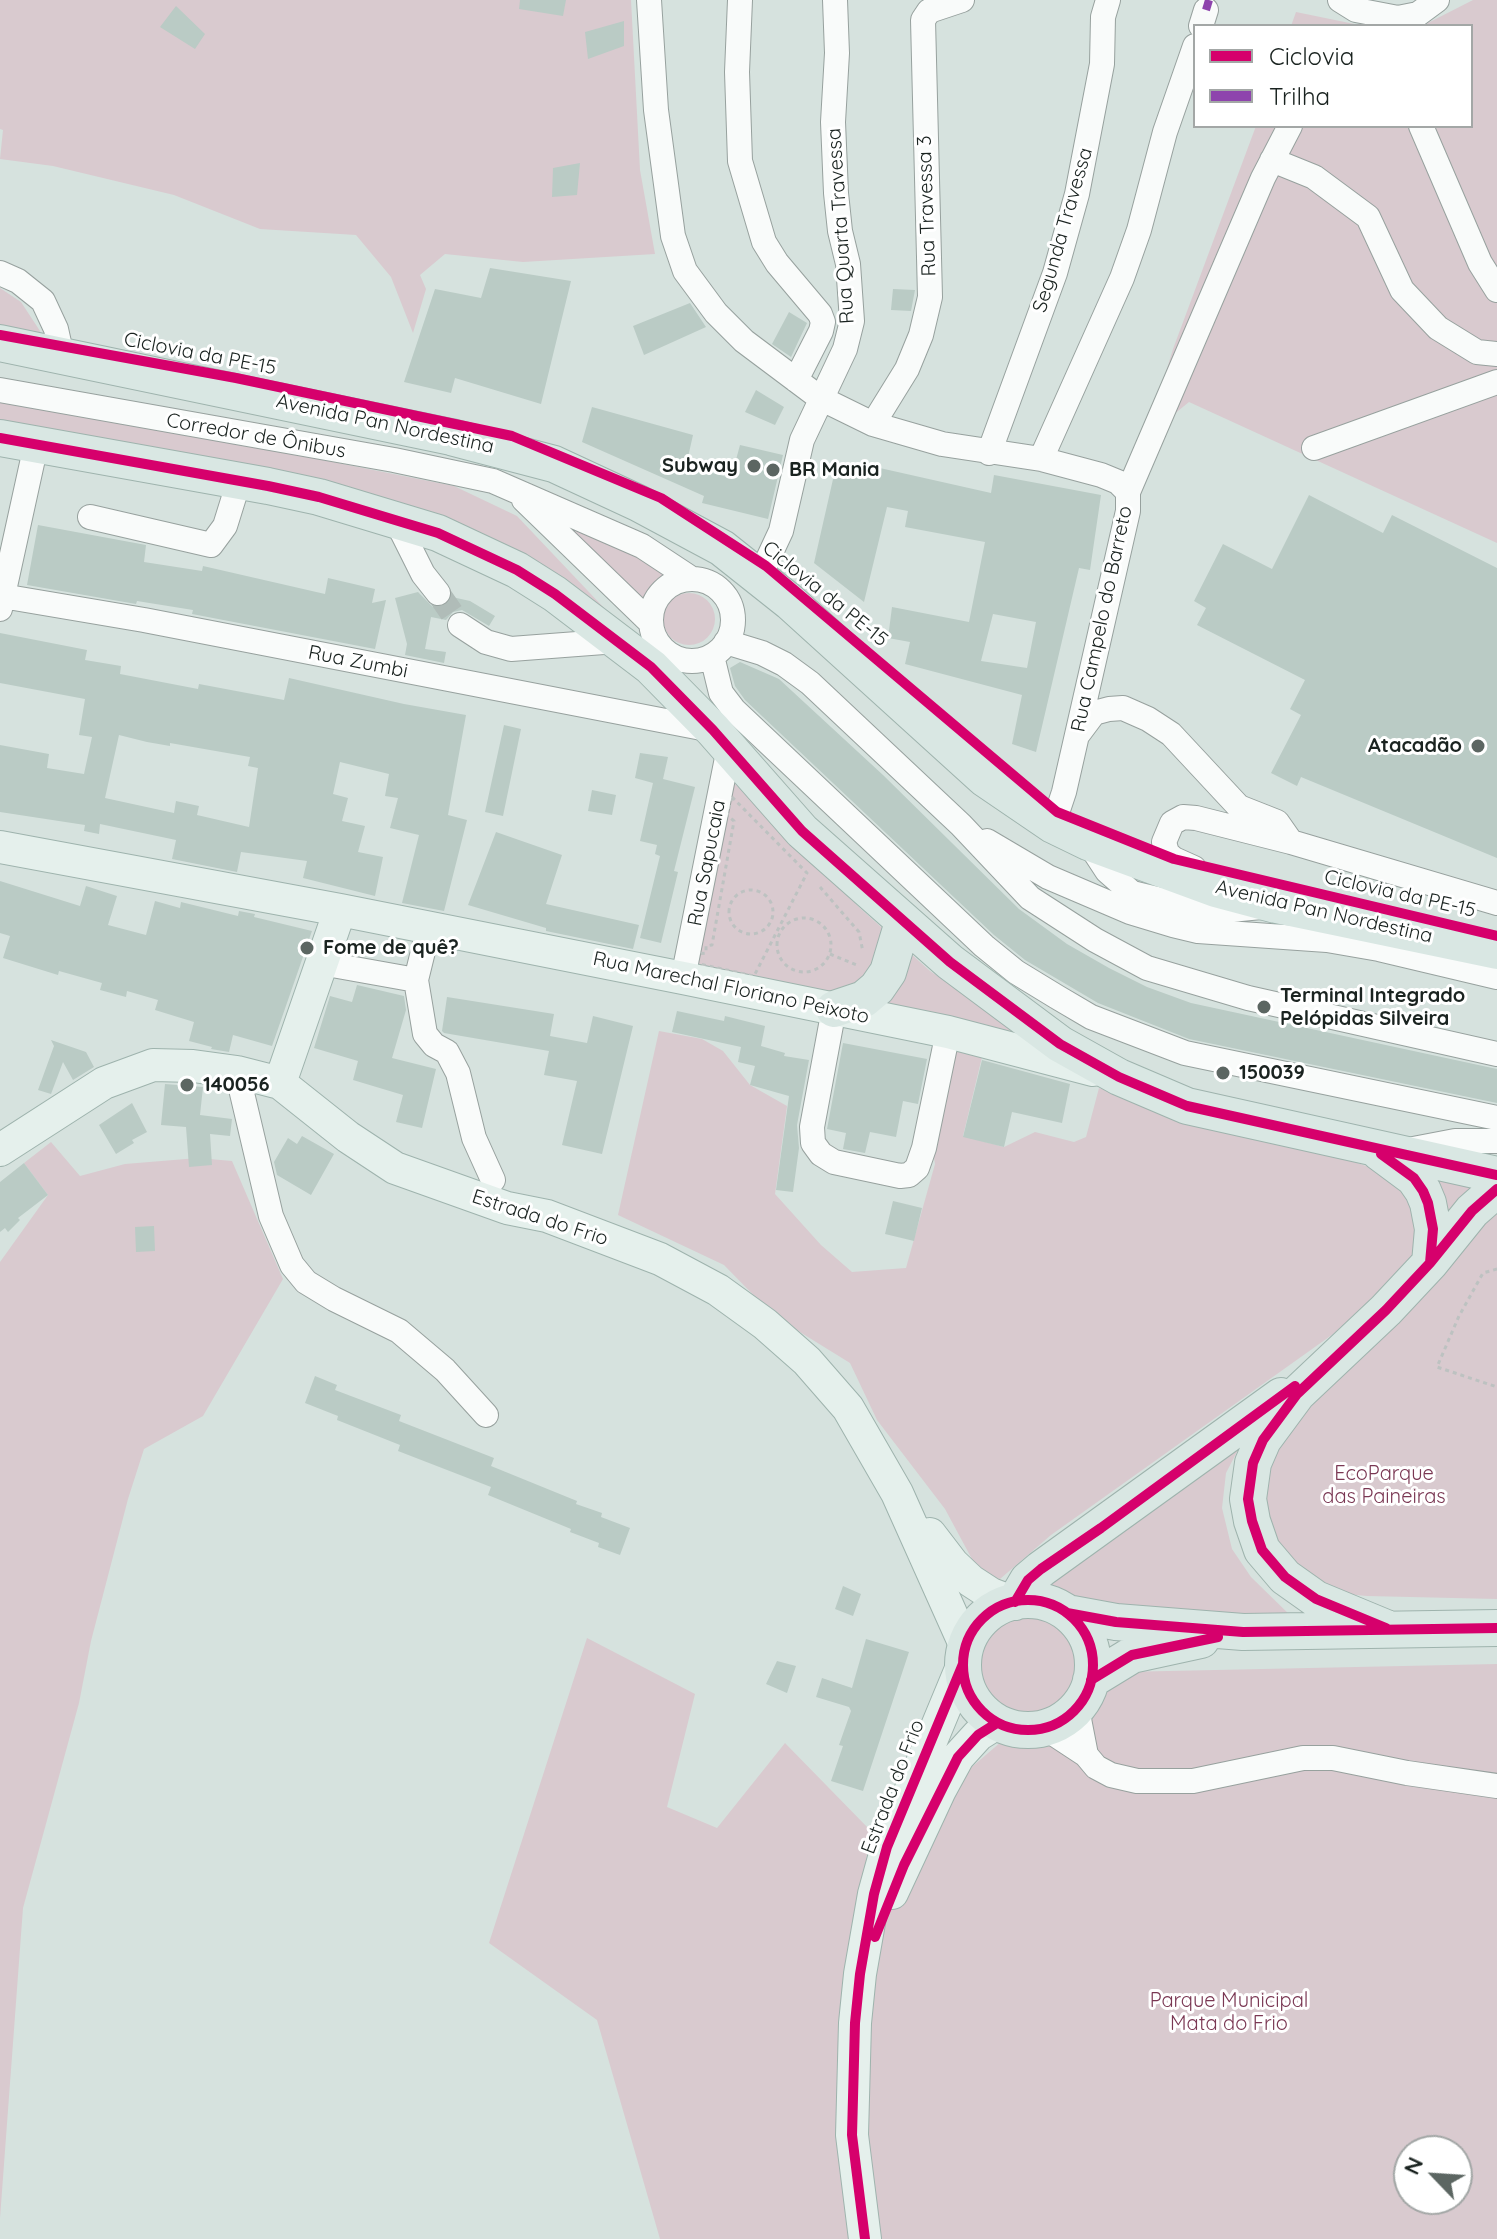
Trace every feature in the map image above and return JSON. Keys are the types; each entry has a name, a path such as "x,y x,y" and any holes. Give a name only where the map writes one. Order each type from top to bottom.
{"highway":[{"name":"Avenida Pan Nordestina","path":"0,343 451,437 554,464 638,503 722,548 760,576 984,778 1053,825 1088,842 1216,889 1276,905 1497,951"},
{"path":"0,438 319,497 438,533 517,570 555,594 651,667 721,739 802,831 903,922 1060,1044 1119,1077 1187,1106 1497,1175"},
{"path":"834,1009 864,999 877,988 888,972 903,922"},
{"path":"1382,1148 1414,1178 1423,1191 1433,1229 1430,1263"},
{"path":"1386,1628 1316,1599 1285,1577 1262,1550 1252,1521 1249,1480 1263,1440 1297,1394 1386,1310 1472,1211 1497,1189"},
{"path":"1013,1602 1028,1580 1041,1569 1336,1356"},
{"path":"1243,1632 1132,1655 1085,1692 1067,1717 1045,1728 1016,1729 997,1723 981,1710 969,1693 964,1656 977,1625 993,1611 1013,1602 1042,1602 1067,1613 1116,1622 1243,1632 1497,1628"},
{"path":"1067,1613 1082,1629 1091,1648 1085,1692"}],"main road":[{"name":"Rua Marechal Floriano Peixoto","path":"0,847 429,927 948,1032 1119,1077"},
{"path":"0,1150 104,1083 153,1065 193,1066 257,1077 321,963 340,910"},
{"name":"Estrada do Frio","path":"257,1077 395,1168 507,1208 547,1216 660,1259 718,1290 765,1324 807,1361 848,1408 897,1493 964,1656 887,1847 874,1894 860,1974 855,2023 852,2135 865,2239"},
{"name":"Estrada do Frio","path":"897,1493 962,1573 991,1594 1013,1602"},
{"name":"Estrada do Frio","path":"860,1974 904,1865 946,1779 969,1744 997,1723"}],"street":[{"name":"Rua Campelo do Barreto","path":"649,0 656,110 673,236 685,271 698,292 744,341 820,398 873,424 942,444 1041,459 1101,475 1118,482 1128,492 1128,511 1064,792 1053,825"},
{"path":"740,0 737,118 743,173 764,242 823,322 796,380"},
{"name":"Rua Quarta Travessa","path":"820,398 845,349 852,321 848,264 836,193 833,122 837,53 835,0"},
{"name":"Rua Travessa 3","path":"873,424 907,369 921,335 930,297 923,20 929,11 962,0"},
{"name":"Segunda Travessa","path":"989,453 1055,273 1077,194 1102,64 1103,17 1108,0"},
{"path":"1340,0 1379,21 1418,14 1437,0"},
{"path":"1041,459 1122,278 1139,230 1165,132 1193,52"},
{"path":"1128,492 1272,160 1289,128"},
{"path":"1422,128 1480,263 1497,290"},
{"path":"1272,160 1314,177 1368,217 1402,290 1429,319 1477,352 1497,354"},
{"path":"0,273 18,281 43,301 56,329 62,356"},
{"path":"1314,448 1497,382"},
{"name":"Corredor de Ônibus","path":"0,390 394,460 511,487 642,546 692,579 717,587 731,609 731,625 719,649 699,661 685,661 661,648 651,623 511,487"},
{"path":"760,576 781,531 802,440 820,398"},
{"path":"1,602 36,445"},
{"name":"Corredor de Ônibus","path":"554,464 642,546"},
{"path":"90,517 211,545 225,526 239,481"},
{"path":"396,520 423,574 438,593"},
{"path":"651,623 652,610 667,587 692,579"},
{"name":"Rua Zumbi","path":"1,602 144,620 721,739"},
{"path":"460,625 476,638 511,649 617,641"},
{"path":"1497,1054 1248,998 1147,968 1095,940 1030,898 961,825 810,683 762,653 719,649 721,693 734,710 984,946 1016,972 1057,997 1091,1017 1185,1053 1497,1118"},
{"path":"1077,735 1094,713 1109,709 1123,708 1148,719 1171,734 1239,807 1277,822 1291,842"},
{"name":"Rua Sapucaia","path":"683,978 721,739"},
{"path":"1383,926 1343,908 1258,889 1174,859 1167,853 1164,842 1172,823 1183,817 1196,818 1291,842 1497,903"},
{"path":"961,825 1048,877 1130,912 1173,925 1198,931 1327,940 1497,977"},
{"path":"429,927 416,980 425,1034 434,1045 447,1052 458,1073 474,1138 493,1180"},
{"path":"321,963 416,980"},
{"path":"834,1009 812,1127 813,1143 821,1154 834,1162 900,1176 909,1175 917,1168 924,1148 948,1032"},
{"path":"257,1077 271,1216 292,1265 306,1282 399,1331 445,1370 486,1415"},
{"path":"1382,1148 1455,1141 1497,1141"},
{"path":"1085,1692 1079,1719 1086,1755"},
{"path":"1045,1728 1086,1755 1096,1767 1111,1775 1137,1781 1193,1781 1303,1758 1333,1758 1497,1786"}],"path":[{"path":"732,797 807,873 780,931 754,976 695,963 697,954 706,953 706,946 712,945 734,821 727,815 732,797"},
{"path":"817,883 859,932 864,950 855,978"},
{"path":"753,889 766,895 773,907 768,925 753,934 738,931 729,919 729,907 738,893 753,889"},
{"path":"719,905 729,907"},
{"path":"799,919 816,920 829,932 830,954 816,970 807,972 789,968 779,953 777,944 780,931 799,919"},
{"path":"768,925 780,931"},
{"path":"830,954 860,966"},
{"path":"1497,1269 1483,1273 1459,1316 1437,1367 1497,1387"}],"green space":[{"path":"0,0 631,0 640,170 655,254 523,262 445,254 420,275 426,289 413,333 391,277 356,235 260,229 174,195 53,166 0,159 3,130 0,129"},
{"path":"1473,0 1497,0 1497,543 1189,402 1146,437 1173,349 1255,128 1473,128 1473,24 1426,24"},
{"path":"1296,12 1354,24 1292,24"},
{"path":"0,288 21,302 40,331 44,345 0,332"},
{"path":"0,396 454,486 517,516 623,628 476,539 0,431"},
{"path":"540,507 677,576 657,589 645,613"},
{"path":"689,593 708,600 715,619 708,638 689,645 670,638 663,619 670,600"},
{"path":"729,778 861,909 930,971 1026,1036 692,967"},
{"path":"659,1031 702,1039 723,1051 750,1085 787,1106 775,1194 821,1245 852,1272 906,1268 935,1164 931,1138 952,1051 977,1051 982,1057 963,1136 1004,1147 1035,1132 1074,1142 1086,1137 1099,1088 1188,1118 1340,1157 1392,1175 1411,1197 1421,1250 1350,1322 1051,1535 1000,1579 980,1574 945,1509 877,1420 850,1363 774,1316 724,1265 618,1215"},
{"path":"51,1142 80,1176 125,1164 198,1158 232,1161 283,1279 203,1416 144,1449 128,1499 91,1641 79,1703 23,1908 0,2218 0,1262 48,1195 24,1163"},
{"path":"1411,1161 1497,1180 1440,1227"},
{"name":"EcoParque das Paineiras","path":"1497,1204 1497,1599 1335,1593 1281,1567 1262,1488 1273,1444"},
{"path":"1239,1448 1226,1473 1222,1508 1232,1549 1251,1577 1295,1620 1069,1600 1043,1590"},
{"path":"1029,1613 1048,1617 1065,1628 1076,1645 1080,1664 1076,1683 1065,1700 1048,1711 1029,1715 1010,1711 993,1700 982,1683 978,1664 982,1645 993,1628 1010,1617"},
{"path":"587,1638 695,1694 667,1807 717,1828 785,1743 870,1830 857,1931 838,2022 845,2215 849,2239 660,2239 597,2020 489,1943"},
{"path":"1497,1664 1497,1777 1335,1754 1210,1771 1125,1772 1089,1752 1086,1710 1095,1691 1121,1672"},
{"name":"Parque Municipal Mata do Frio","path":"1016,1729 1037,1730 1100,1781 1304,1762 1497,1791 1497,2239 860,2239 860,1974 951,1785"}],"building":[{"path":"520,0 566,0 563,16 519,9"},
{"path":"176,6 205,34 195,49 160,27"},
{"path":"624,21 624,46 588,59 585,32"},
{"path":"580,163 577,195 552,197 553,168"},
{"path":"490,268 571,281 541,404 455,378 451,393 404,382 435,289 481,298"},
{"path":"893,289 915,290 911,311 891,310"},
{"path":"690,303 706,327 644,355 633,326"},
{"path":"789,312 807,323 791,357 772,344"},
{"path":"756,390 784,407 775,425 745,412"},
{"path":"592,407 693,435 686,466 731,478 740,445 783,455 768,519 702,503 704,496 582,442"},
{"path":"862,464 991,493 994,475 1101,495 1090,570 1079,568 1036,752 1012,744 1022,695 905,664 910,642 888,638 892,607 969,622 985,542 905,527 908,511 887,507 864,602 814,563 836,466 859,471","holes":["993,614 1036,622 1027,668 981,661"]},
{"path":"1309,495 1383,533 1392,515 1497,568 1497,858 1301,777 1297,786 1271,773 1301,715 1290,709 1305,680 1197,625 1206,608 1194,601 1223,544 1272,569"},
{"path":"38,525 146,545 144,562 202,571 203,566 325,594 328,578 375,589 372,603 386,600 375,649 192,614 193,610 137,601 136,604 27,585"},
{"path":"418,592 433,607 447,605 452,597 470,601 495,616 489,626 462,610 453,612 446,620 431,617 425,649 446,652 444,663 405,655 407,644 395,598"},
{"path":"0,633 87,650 85,660 121,666 120,674 198,689 199,684 284,700 289,678 466,715 448,815 467,820 444,911 402,903 419,835 390,828 398,798 385,796 389,774 340,762 333,794 348,798 342,821 365,826 358,852 383,857 375,896 303,878 307,861 241,852 237,872 172,859 176,840 100,824 99,834 84,831 85,825 0,812 0,745 49,754 47,768 84,774 92,737 79,735 85,699 0,683","holes":["119,735 250,757 248,766 258,768 249,827 197,815 199,806 176,801 174,813 105,798"]},
{"path":"740,662 779,679 883,775 1019,909 1067,944 1147,987 1191,1003 1497,1069 1497,1103 1189,1039 1098,1003 1025,960 994,935 745,700 735,686 730,668"},
{"path":"504,725 521,729 503,816 485,812"},
{"path":"640,753 668,757 663,779 695,787 674,871 678,872 661,943 640,938 660,856 655,854 657,845 640,841 653,783 635,778"},
{"path":"592,790 616,795 612,815 588,811"},
{"path":"496,832 562,855 546,904 639,925 633,949 546,931 546,928 468,905"},
{"path":"0,881 80,906 86,886 117,896 108,925 146,935 155,901 180,908 181,902 238,916 239,911 255,914 254,917 312,931 272,1046 233,1035 229,1052 211,1049 189,1041 194,1022 155,1010 158,1000 127,991 126,997 100,990 102,983 59,971 58,975 3,958 10,936 0,933"},
{"path":"357,985 404,996 406,1010 392,1058 436,1069 422,1128 396,1122 403,1095 353,1080 358,1061 314,1048 330,996 352,1002"},
{"path":"447,997 554,1014 550,1036 587,1043 593,1016 633,1026 602,1154 562,1145 577,1081 544,1075 549,1051 444,1033"},
{"path":"677,1011 724,1021 725,1016 765,1026 761,1046 785,1053 784,1056 809,1060 797,1125 799,1148 793,1192 776,1190 789,1096 750,1085 755,1066 738,1062 741,1047 672,1032"},
{"path":"51,1040 86,1052 94,1067 73,1080 63,1062 51,1094 38,1090 54,1046"},
{"path":"843,1043 927,1059 918,1104 903,1101 896,1137 870,1132 865,1153 843,1149 846,1133 827,1129"},
{"path":"982,1060 1070,1084 1062,1123 1012,1112 1004,1147 963,1137"},
{"path":"165,1084 203,1087 200,1115 232,1119 230,1136 210,1134 212,1165 189,1167 186,1127 161,1125"},
{"path":"132,1103 147,1132 116,1154 99,1125"},
{"path":"302,1136 334,1154 311,1195 277,1175 274,1162 288,1138 297,1144"},
{"path":"24,1163 48,1195 18,1218 20,1220 8,1232 5,1228 0,1232 0,1182"},
{"path":"893,1201 922,1208 914,1241 885,1234"},
{"path":"154,1226 155,1251 136,1252 135,1227"},
{"path":"315,1376 337,1385 335,1390 401,1415 399,1421 494,1458 491,1466 577,1501 576,1504 602,1513 601,1517 630,1528 620,1555 598,1547 599,1543 570,1532 571,1529 488,1495 491,1487 398,1451 400,1445 337,1420 338,1416 305,1403"},
{"path":"843,1586 861,1594 853,1616 835,1609"},
{"path":"866,1639 909,1652 863,1791 831,1781 843,1746 839,1745 851,1711 849,1707 816,1697 822,1678 852,1688"},
{"path":"777,1661 796,1666 787,1693 766,1684"}],"tunnel":[{"path":"438,593 460,625"}],"marked path":[{"path":"1206,10 1209,0"}],"cycle path":[{"name":"Ciclovia da PE-15","path":"0,335 236,378 512,436 661,498 766,566 1057,812 1174,859 1497,936"},
{"path":"0,438 319,497 438,533 517,570 555,594 651,667 713,730 802,831 950,962 1060,1044 1119,1077 1187,1106 1497,1175"},
{"path":"1381,1154 1414,1178 1423,1191 1433,1229 1430,1263"},
{"path":"1386,1628 1316,1599 1285,1577 1262,1550 1248,1499 1253,1463 1263,1440 1297,1394 1386,1310 1472,1211 1497,1189"},
{"path":"1015,1602 1028,1580 1041,1569 1295,1386"},
{"path":"1028,1600 1053,1605 1074,1619 1088,1640 1093,1665 1088,1690 1074,1711 1053,1725 1028,1730 1003,1725 982,1711 968,1690 963,1665 968,1640 982,1619 1003,1605 1028,1600"},
{"path":"1067,1613 1116,1622 1243,1632 1497,1628"},
{"path":"1091,1680 1132,1655 1218,1637"},
{"path":"865,2239 852,2135 855,2023 860,1974 874,1894 887,1847 963,1664"},
{"path":"875,1937 904,1865 958,1757 978,1735 997,1723"}],"place":[{"name":"Subway","path":"754,466"},
{"name":"BR Mania","path":"773,470"},
{"name":"Atacadão","path":"1478,746"},
{"name":"Fome de quê?","path":"307,948"},
{"name":"Terminal Integrado Pelópidas Silveira","path":"1264,1007"},
{"name":"150039","path":"1223,1073"},
{"name":"140056","path":"187,1085"}]}
